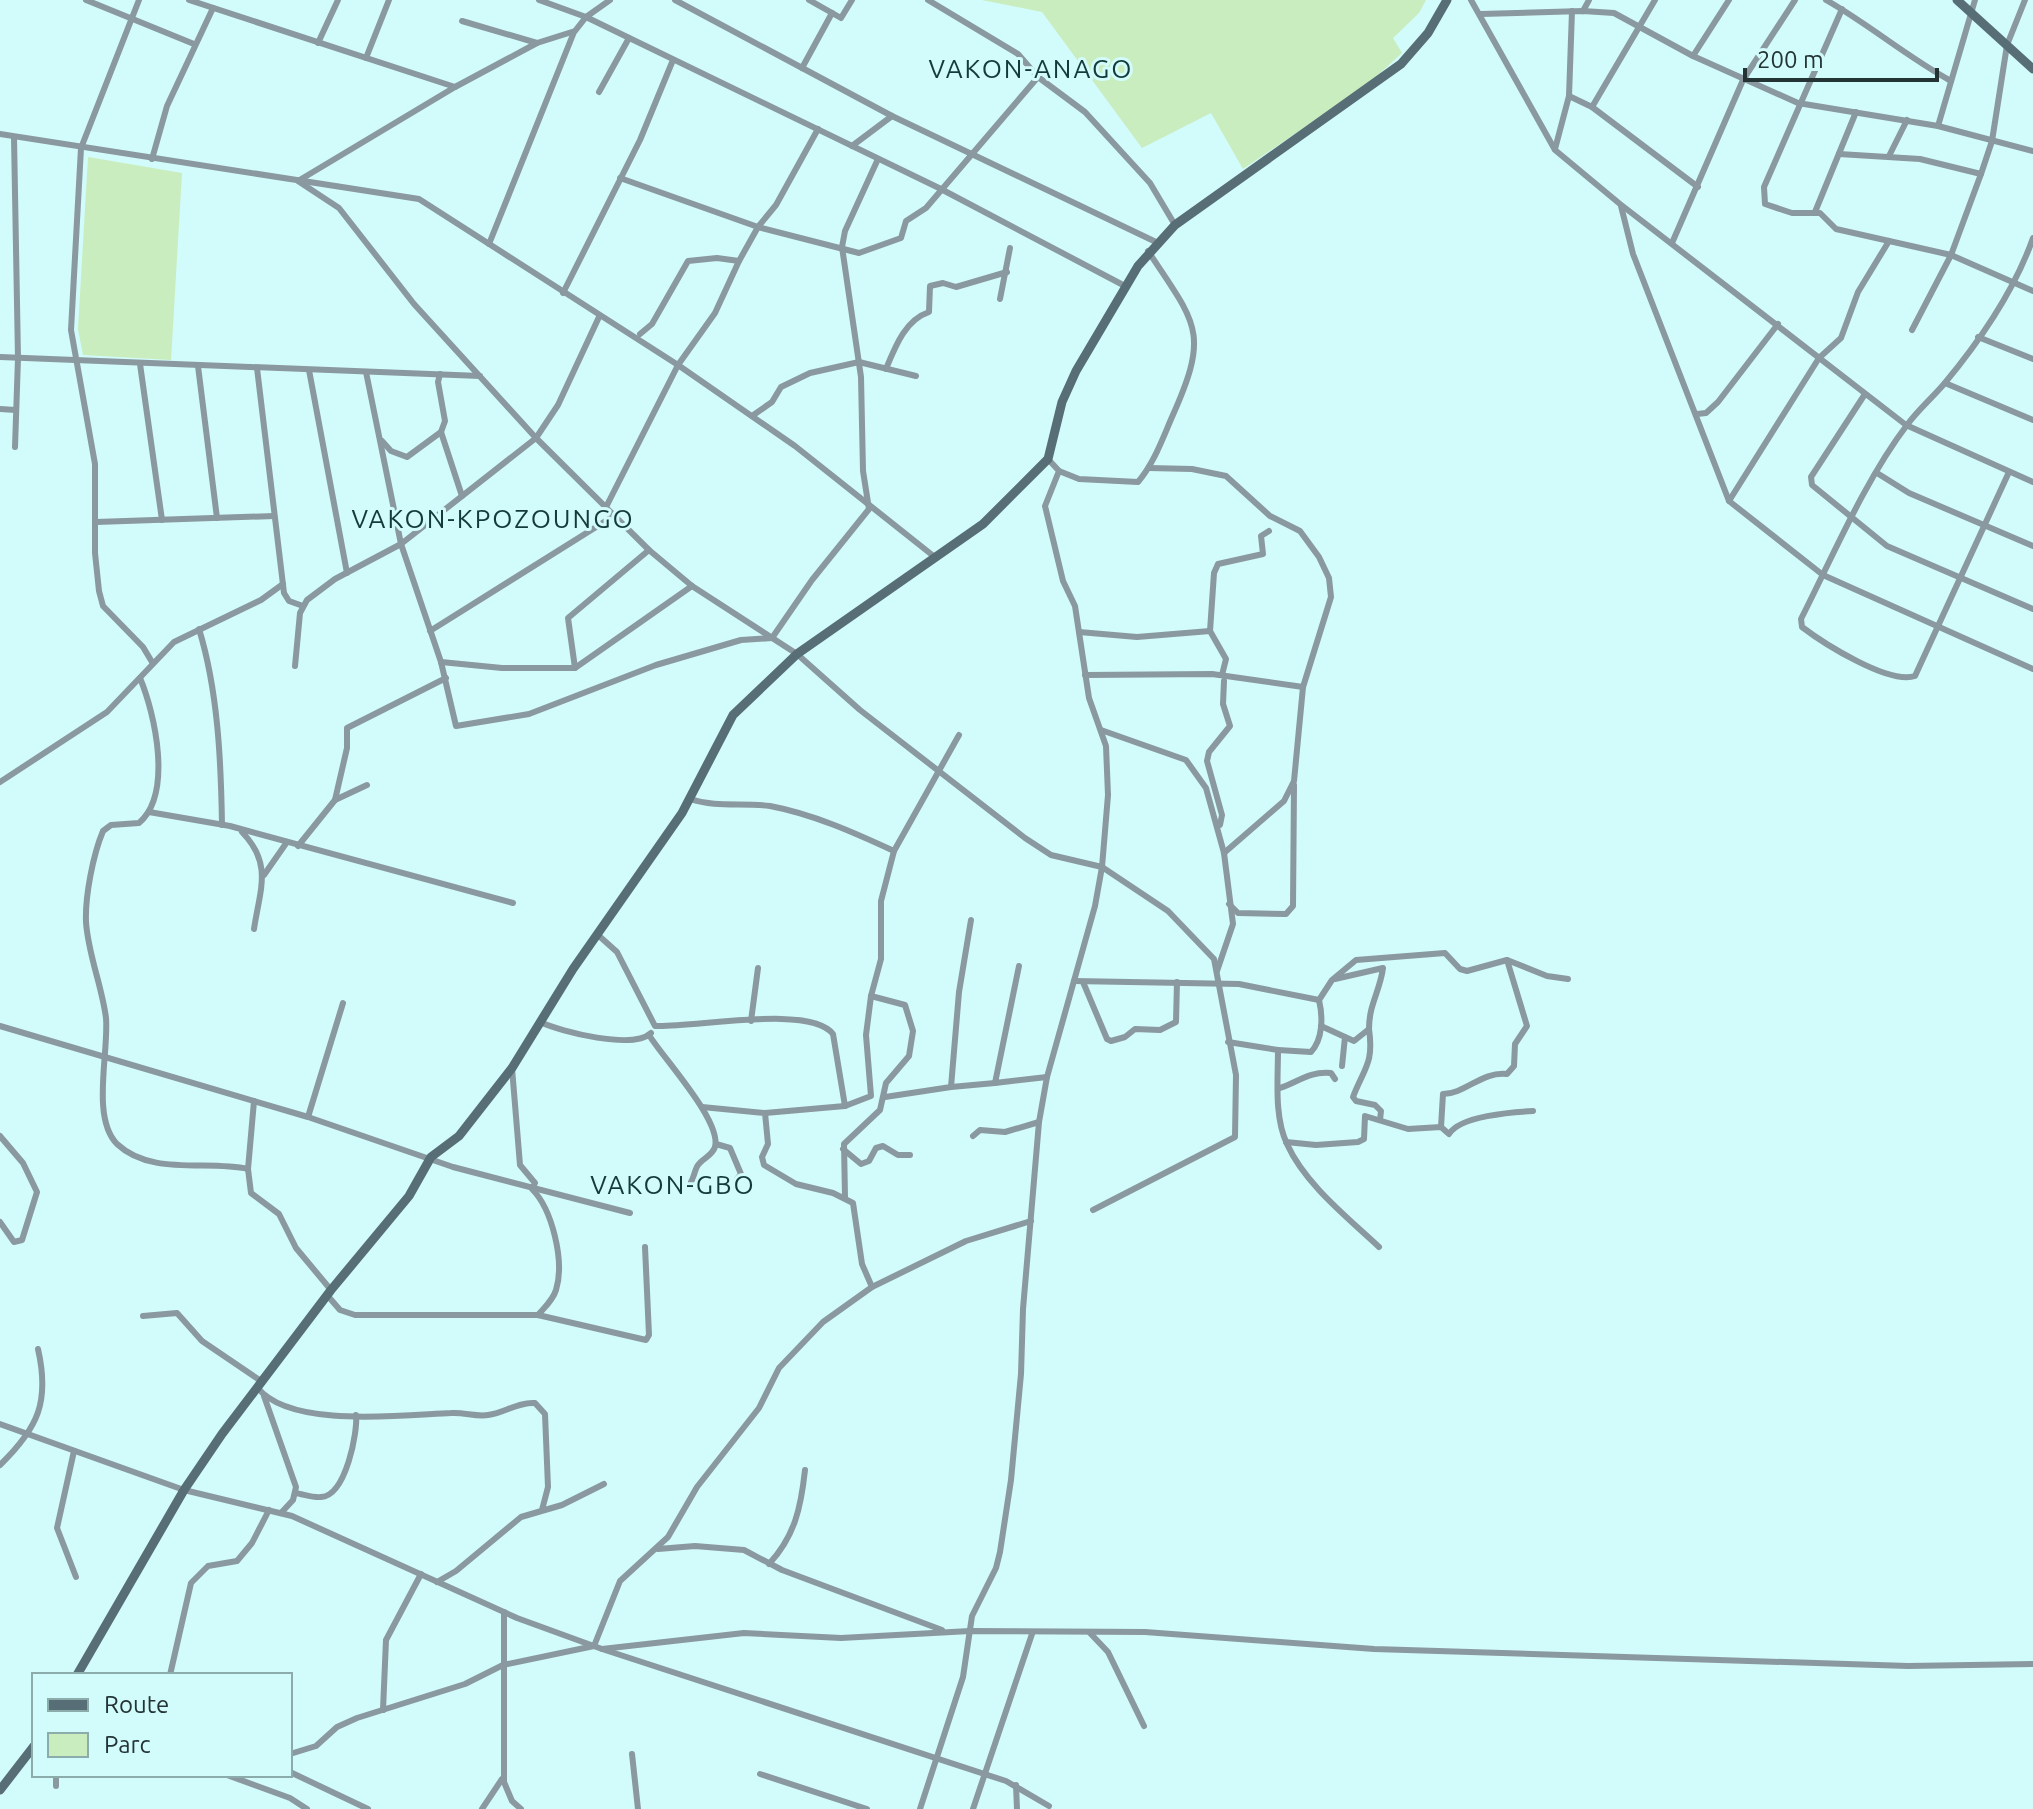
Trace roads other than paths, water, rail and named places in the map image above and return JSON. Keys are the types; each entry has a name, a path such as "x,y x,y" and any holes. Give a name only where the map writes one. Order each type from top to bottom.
{"main road":[{"path":"78,1673 184,1490 259,1384 329,1292 409,1196 431,1157 459,1136 512,1068 690,799 733,715 797,654 996,514 1048,459 1067,390 1148,251 1175,225 1401,64 1428,33 1447,0"},
{"path":"1957,0 2033,69"},
{"path":"0,1790 32,1749"}],"street":[{"path":"86,0 194,44"},
{"path":"139,0 81,148 71,330 95,464 95,553 103,606 143,647 152,662"},
{"path":"189,0 455,87"},
{"path":"318,43 338,0"},
{"path":"366,58 389,0"},
{"path":"539,0 586,17 939,188 1125,286"},
{"path":"489,244 575,31 586,17 610,0"},
{"path":"675,0 892,116 972,151 1156,242"},
{"path":"809,0 841,18 852,0"},
{"path":"928,0 1018,54 1038,77 1085,112 1160,196 1175,225"},
{"path":"1471,0 1555,150 1620,204 1906,425 2033,482"},
{"path":"1583,11 1589,0"},
{"path":"1592,107 1655,0"},
{"path":"1693,56 1729,0"},
{"path":"1672,243 1743,80 1795,0"},
{"path":"1826,0 1910,58 1951,81"},
{"path":"1938,126 1975,0"},
{"path":"1912,330 1951,255 1981,174 1992,141 2007,45 2025,0"},
{"path":"152,159 167,106 213,8"},
{"path":"1842,9 1798,103 1762,199 1772,208 1824,215 1836,229 1951,255 2033,291"},
{"path":"1555,150 1569,96 1572,11"},
{"path":"802,68 832,13"},
{"path":"1481,14 1614,13 1693,56 1798,103 1938,126 2033,151"},
{"path":"462,21 537,43"},
{"path":"298,181 455,87 537,43 575,31"},
{"path":"599,92 629,38"},
{"path":"563,293 620,178 673,60"},
{"path":"620,178 758,227 859,253 901,238 906,221 926,208 939,188 1038,77"},
{"path":"1569,96 1592,107 1698,187"},
{"path":"1815,212 1856,112"},
{"path":"852,146 892,116"},
{"path":"1889,156 1907,120"},
{"path":"605,509 678,365 715,313 758,227 776,205 818,129"},
{"path":"0,134 412,196 678,365 752,416 869,503 936,558"},
{"path":"14,137 18,358 15,447"},
{"path":"1839,154 1920,159 1981,174"},
{"path":"772,638 812,580 869,509 863,471 859,362 842,250 845,231 878,159"},
{"path":"298,181 339,208 414,304 536,438 612,517 649,550 692,586 797,654 860,710 1051,855 1102,867 1178,920 1214,959 1236,1075 1235,1137 1093,1210"},
{"path":"1620,204 1633,254 1729,501 1823,575 1937,629 2033,669"},
{"path":"2009,472 1915,676 1895,677 1868,666 1802,627 1801,619 1877,473 1906,425 1945,383 1978,337 2012,281 2033,238"},
{"path":"1729,501 1819,358 1841,338 1858,292 1889,241"},
{"path":"1000,299 1010,248"},
{"path":"1048,459 1059,471 1079,479 1132,484 1138,482 1149,468 1190,377 1197,337 1190,313 1148,251"},
{"path":"640,334 652,324 688,261 717,258 739,261"},
{"path":"886,369 899,338 922,314 929,312 930,286 943,283 956,287 1007,272"},
{"path":"295,666 303,606 347,573 401,544 536,438 558,405 599,317"},
{"path":"1697,414 1706,413 1718,402 1778,324"},
{"path":"1978,337 2033,359"},
{"path":"0,357 480,376"},
{"path":"752,416 790,382 859,362 916,376"},
{"path":"140,364 162,520"},
{"path":"198,366 217,518"},
{"path":"257,368 283,584 289,601 303,606"},
{"path":"309,370 347,573"},
{"path":"366,372 401,544 446,678 456,726 529,714 656,665 741,640 772,638"},
{"path":"380,438 391,451 407,457 441,432 445,421 438,382 440,374"},
{"path":"1945,383 2033,420"},
{"path":"1865,394 1810,481 1853,519 1906,556 1962,576 2033,609"},
{"path":"0,409 16,410"},
{"path":"441,432 462,496"},
{"path":"1149,468 1192,469 1226,476 1270,516 1300,531 1319,557 1329,578 1331,597 1303,687 1294,781 1293,906 1286,914 1238,913 1229,904"},
{"path":"920,1809 963,1677 976,1605 996,1568 1011,1480 1039,1122 1047,1077 1095,906 1102,867 1108,764 1085,675 1075,606 1063,581 1045,506 1059,471"},
{"path":"1877,473 1909,493 2033,546"},
{"path":"96,522 274,516"},
{"path":"430,631 612,517"},
{"path":"1219,829 1222,815 1207,761 1209,752 1230,726 1223,704 1226,659 1210,631 1218,564 1263,554 1261,536 1269,531"},
{"path":"575,668 568,618 649,550"},
{"path":"0,782 85,729 140,678 168,646 261,600 283,584"},
{"path":"441,662 502,668 575,668 692,586"},
{"path":"199,629 212,697 222,825"},
{"path":"1079,632 1137,637 1210,631"},
{"path":"1085,675 1223,678 1303,687"},
{"path":"140,678 148,699 158,750 155,789 149,812 139,823 111,825 103,831 87,905 86,922 106,1019 105,1120 118,1145 148,1159 175,1165 248,1169"},
{"path":"298,846 335,800 347,748 347,728 446,678"},
{"path":"1101,730 1186,760 1206,788 1224,853 1233,924 1217,971"},
{"path":"702,1107 765,1113 845,1106 871,1096 866,1035 871,996 881,959 881,901 894,851 959,735"},
{"path":"1224,853 1284,801 1294,781"},
{"path":"335,800 367,785"},
{"path":"690,799 716,806 754,805 787,810 894,851"},
{"path":"149,812 239,829 513,903"},
{"path":"239,829 260,852 263,878 254,929"},
{"path":"263,878 287,842"},
{"path":"951,1087 959,992 971,920"},
{"path":"598,935 617,952 655,1026"},
{"path":"1228,1042 1311,1052 1320,1040 1319,1000 1332,980 1356,960 1445,953 1460,969 1467,971 1507,960 1535,968 1547,976 1568,979"},
{"path":"1380,1120 1381,1111 1375,1105 1356,1101 1353,1097 1367,1072 1371,1046 1369,1005 1382,980 1383,968 1392,956"},
{"path":"1441,1127 1443,1094 1453,1094 1491,1075 1507,1074 1514,1066 1515,1044 1527,1026 1507,960"},
{"path":"995,1083 1019,966"},
{"path":"751,1021 758,968"},
{"path":"1332,980 1383,968"},
{"path":"1074,981 1219,983 1319,1000"},
{"path":"1083,982 1107,1039 1111,1041 1125,1037 1135,1029 1160,1030 1176,1022 1177,982"},
{"path":"845,1197 843,1149 847,1139 873,1119 885,1097 886,1083 909,1056 913,1031 905,1005 871,996"},
{"path":"308,1117 343,1003"},
{"path":"655,1026 816,1021 828,1027 833,1034 845,1106"},
{"path":"540,1022 556,1029 618,1040 637,1040 649,1035 655,1026"},
{"path":"0,1026 308,1117 532,1189 630,1213"},
{"path":"1321,1026 1354,1041 1369,1029"},
{"path":"649,1035 702,1107 716,1144"},
{"path":"1342,1066 1345,1037"},
{"path":"1278,1050 1279,1114 1286,1142 1337,1209 1379,1247"},
{"path":"512,1068 520,1165 535,1183 532,1189"},
{"path":"1280,1088 1303,1075 1320,1072 1331,1073 1335,1079"},
{"path":"885,1097 1047,1077"},
{"path":"254,1101 248,1169 251,1193 279,1214 296,1248 340,1310 355,1315 538,1315 646,1340 649,1335 645,1247"},
{"path":"1286,1142 1347,1144 1364,1139 1365,1116 1408,1129 1441,1127 1449,1134 1455,1126 1484,1117 1533,1111"},
{"path":"765,1113 768,1144 762,1161 768,1168 796,1184 845,1197 853,1203 862,1264 872,1287"},
{"path":"973,1136 980,1130 1005,1132 1039,1122"},
{"path":"0,1136 23,1163 37,1192 22,1240 14,1242 0,1222"},
{"path":"716,1144 730,1148 738,1160 741,1174 737,1179"},
{"path":"691,1182 697,1166 716,1144"},
{"path":"843,1149 861,1164 869,1161 876,1148 883,1146 898,1155 910,1155"},
{"path":"768,1168 771,1178"},
{"path":"532,1189 544,1201 556,1239 558,1284 548,1304 538,1315"},
{"path":"594,1646 620,1581 668,1537 697,1487 759,1408 779,1368 796,1348 823,1322 872,1287 966,1241 1031,1221"},
{"path":"143,1316 177,1313 202,1341 259,1384 295,1493"},
{"path":"0,1465 39,1416 44,1387 38,1349"},
{"path":"264,1396 293,1410 356,1415 422,1417 458,1412 488,1415 525,1403 541,1406 545,1414 548,1487 542,1510"},
{"path":"295,1493 322,1498 333,1492 344,1477 356,1415"},
{"path":"0,1424 184,1490 281,1513 504,1612 602,1649 983,1773 1016,1785 1049,1806"},
{"path":"74,1451 57,1528 76,1577"},
{"path":"769,1564 782,1550 794,1526 800,1509 805,1470"},
{"path":"437,1582 456,1571 521,1517 562,1505 604,1484"},
{"path":"281,1513 295,1493"},
{"path":"170,1673 191,1583 208,1566 237,1561 252,1543 269,1510"},
{"path":"654,1550 681,1546 744,1550 769,1564 946,1632"},
{"path":"383,1710 386,1640 421,1574"},
{"path":"504,1612 504,1776 512,1801 521,1809"},
{"path":"602,1649 736,1634 841,1638 970,1631 1032,1634 1145,1632 1374,1649 1908,1666 2033,1664"},
{"path":"1090,1633 1108,1652 1144,1726"},
{"path":"973,1809 1032,1634"},
{"path":"292,1753 316,1746 337,1727 465,1684 503,1665 594,1646"},
{"path":"632,1754 638,1809"},
{"path":"292,1773 368,1809"},
{"path":"760,1774 867,1809"},
{"path":"482,1809 504,1776"},
{"path":"56,1777 56,1786"},
{"path":"232,1777 290,1798 307,1809"},
{"path":"1016,1785 1017,1809"}],"district":[{"name":"VAKON-ANAGO","path":"1031,68"},
{"name":"VAKON-KPOZOUNGO","path":"493,518"},
{"name":"VAKON-GBO","path":"673,1184"}]}
